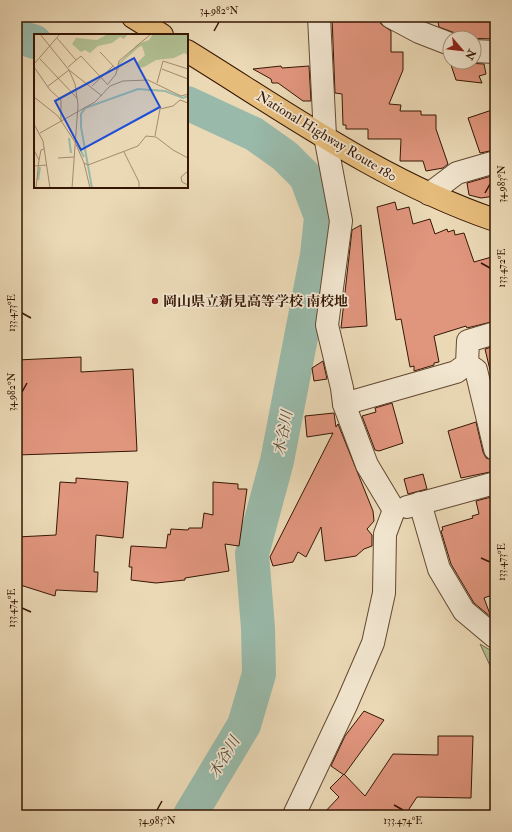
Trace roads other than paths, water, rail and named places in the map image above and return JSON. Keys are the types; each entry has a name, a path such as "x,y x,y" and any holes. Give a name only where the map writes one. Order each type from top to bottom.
{"highway":[{"path":"133,17 160,34"},
{"name":"National Highway Route 180","path":"188,52 373,166 460,208 495,220"}],"street":[{"path":"319,17 325,136 341,221 327,325 342,388 344,404 367,465 394,510"},
{"path":"391,17 419,32 442,41"},
{"path":"482,51 495,52"},
{"path":"430,194 457,173 495,162"},
{"path":"467,364 468,341 495,333"},
{"path":"344,404 456,372 467,364"},
{"path":"467,364 476,370 495,449"},
{"path":"394,510 495,483"},
{"path":"420,503 439,569 464,611 495,636"},
{"path":"294,815 347,703 373,643 384,593 385,534 394,510"}],"waterway":[{"name":"木谷川","path":"17,36 34,42"},
{"name":"木谷川","path":"188,103 254,134 285,156 306,177 321,217 317,255 277,461 252,554 258,628 259,674 244,725 190,815"}],"place":[{"name":"岡山県立新見高等学校 南校地","path":"155,301"}]}
